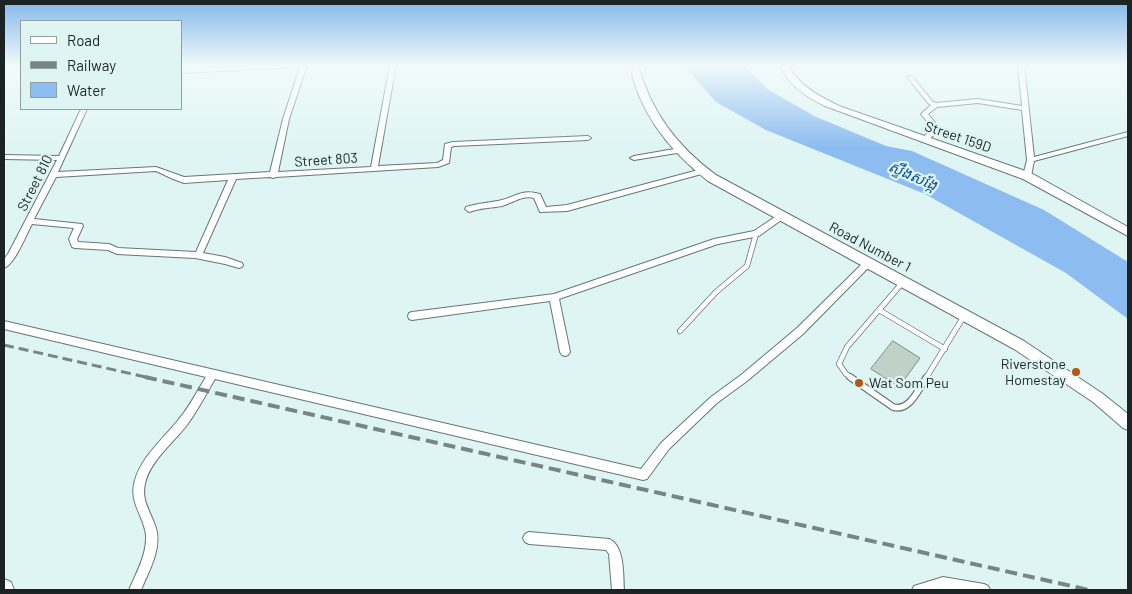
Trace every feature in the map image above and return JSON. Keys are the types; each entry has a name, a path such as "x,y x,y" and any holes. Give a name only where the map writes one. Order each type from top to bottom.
{"street":[{"path":"273,176 286,119 295,93"},
{"path":"374,169 388,93"},
{"name":"Road Number 1","path":"642,93 662,130 702,171 781,216 965,314 1053,367 1098,398 1128,423"},
{"name":"Street 159D","path":"811,93 824,102 850,114 1027,176 1128,232"},
{"path":"923,93 935,105"},
{"path":"1024,93 1031,160 1027,176"},
{"path":"924,140 937,129 924,114 935,105 965,101 1026,109"},
{"name":"Street 810","path":"4,265 30,221 84,110"},
{"path":"1031,160 1128,134"},
{"name":"Street 803","path":"53,175 156,169 163,170 171,177 177,179 273,176 444,164 446,161 446,150 448,146 453,144 588,138"},
{"path":"634,158 680,150"},
{"path":"4,157 62,158"},
{"path":"469,209 476,206 502,203 522,194 537,196 543,210 567,208 702,171"},
{"path":"198,256 233,178"},
{"path":"412,316 554,297 717,242 756,234 781,216"},
{"path":"30,221 79,226 73,239 74,245 109,247 117,251 198,256 226,260 239,265"},
{"path":"4,326 642,475 665,446 714,400 744,378 800,331 868,263"},
{"path":"554,297 565,352"},
{"path":"135,590 151,551 151,529 140,503 138,490 154,455 188,415 212,375"},
{"path":"529,538 609,545 615,552 618,590"},
{"path":"918,590 943,583 984,590"},
{"path":"4,585 7,586 8,590"}],"lane":[{"path":"680,331 716,292 747,266 756,234"},
{"path":"903,282 847,347 839,364 846,374 893,407 900,409 907,406 945,349 965,314"},
{"path":"879,310 945,349"}],"water":[{"name":"ស្ទឹងសង្កែ","path":"708,93 774,93 814,116 886,146 912,151 1044,210 1128,262 1128,319 1066,273 925,194 766,130 716,102"}],"building":[{"path":"893,341 920,358 899,387 871,369"}],"railway":[{"path":"4,345 150,378"},
{"path":"145,377 1089,590"}],"place":[{"name":"Riverstone Homestay","path":"1076,372"},
{"name":"Wat Som Peu","path":"859,383"}]}
